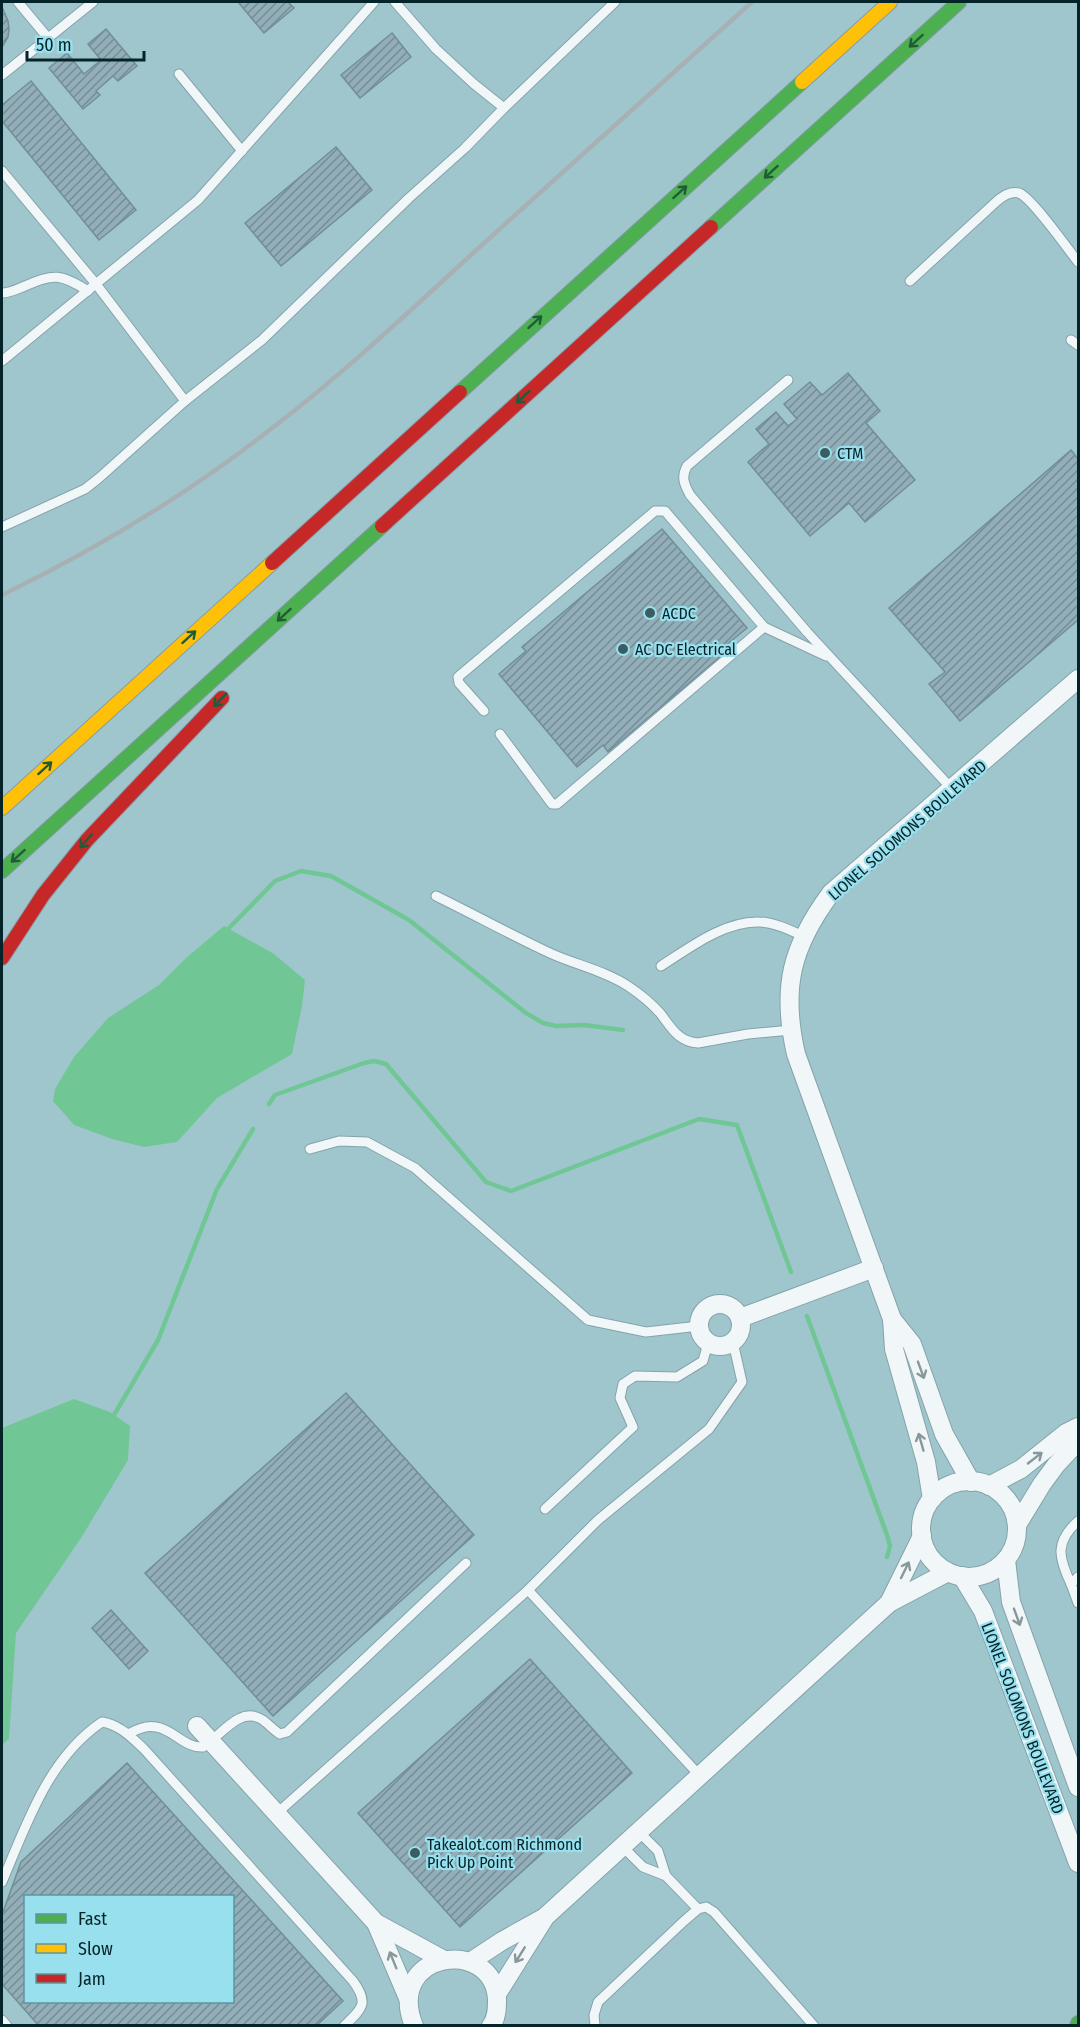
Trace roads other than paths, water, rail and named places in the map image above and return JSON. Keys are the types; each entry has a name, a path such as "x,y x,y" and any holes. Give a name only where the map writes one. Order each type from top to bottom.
{"highway":[{"path":"2,808 890,2"},
{"path":"2,871 959,2"},
{"path":"190,619 513,342"},
{"path":"279,638 389,519"},
{"path":"2,958 43,895 87,840 231,688"}],"street":[{"name":"LIONEL SOLOMONS BOULEVARD","path":"932,1499 926,1462 894,1348 892,1320 796,1054 790,1030 789,992 792,971 803,936 831,893 1078,679"},
{"path":"740,1318 874,1268"},
{"path":"719,1304 732,1308 740,1318 741,1331 733,1342 721,1346 708,1343 699,1326 707,1309 719,1304"},
{"name":"LIONEL SOLOMONS BOULEVARD","path":"892,1320 912,1344 944,1434 971,1482"},
{"path":"989,1486 1021,1469 1078,1426"},
{"path":"1017,1525 1042,1484 1078,1441"},
{"path":"963,1481 971,1482 989,1486 1007,1499 1015,1513 1017,1525 1014,1546 1006,1560 993,1570 978,1576 955,1574 935,1563 927,1551 922,1536 922,1521 926,1507 932,1499 948,1486 963,1481"},
{"path":"889,1603 922,1536"},
{"name":"LIONEL SOLOMONS BOULEVARD","path":"1006,1560 1011,1602 1078,1787"},
{"name":"LIONEL SOLOMONS BOULEVARD","path":"955,1574 982,1611 1078,1863"},
{"path":"470,1962 545,1917 889,1603 955,1574"},
{"path":"197,1726 376,1923 442,1959"},
{"path":"497,1995 545,1917"},
{"path":"376,1923 407,2015"},
{"path":"407,2015 411,1985 418,1974 429,1965 442,1959 461,1959 482,1970 492,1981 497,1995 493,2024"}],"lane":[{"path":"18,2 48,38"},
{"path":"2,75 93,2"},
{"path":"2,361 198,200 374,2"},
{"path":"394,2 444,57 504,108"},
{"path":"2,527 85,489 185,401 262,340 615,2"},
{"path":"179,74 242,151"},
{"path":"2,171 96,284 185,401"},
{"path":"910,281 997,201 1011,193 1017,193 1029,200 1078,262"},
{"path":"2,293 39,280 60,276 88,291"},
{"path":"788,380 687,466 683,478 690,495 807,632 952,789"},
{"path":"484,711 459,683 458,677 655,511 665,511 764,627 831,658"},
{"path":"500,734 552,804 557,804 764,627"},
{"path":"436,896 553,955 603,973 628,986 648,1001 672,1030 689,1043 790,1030"},
{"path":"661,966 704,939 729,927 760,922 803,936"},
{"path":"310,1149 339,1141 368,1142 415,1168 588,1320 646,1332 699,1326"},
{"path":"276,1814 528,1590 598,1520 709,1429 742,1382 733,1342"},
{"path":"545,1509 633,1427 620,1398 623,1384 635,1376 677,1377 703,1361 708,1343"},
{"path":"1078,1521 1065,1533 1062,1545 1064,1570 1075,1581 1078,1603"},
{"path":"128,1734 153,1726 160,1727 195,1747 203,1747 242,1716 253,1715 262,1719 280,1734 287,1732 466,1563"},
{"path":"528,1590 701,1777"},
{"path":"2,1882 37,1801 71,1750 102,1722 114,1724 128,1734 353,1981 363,1995 363,2002 357,2013 344,2025"},
{"path":"639,1832 658,1851 666,1876"},
{"path":"623,1847 643,1867 666,1876 698,1909"},
{"path":"595,2025 594,2015 598,2002 698,1909 706,1907 714,1912 814,2025"},
{"path":"2,2020 7,2025"}],"waterway":[{"path":"229,928 275,881 301,871 331,876 409,920 526,1013 543,1023 556,1026 584,1025 623,1030"},
{"path":"269,1104 275,1095 364,1063 374,1061 386,1064 486,1182 511,1191 699,1119 737,1125 791,1272"},
{"path":"110,1418 114,1415 158,1340 217,1189 253,1129"},
{"path":"807,1316 887,1535 890,1546 887,1557"}],"railway":[{"path":"2,595 144,518 244,450 303,404 381,337 752,2"}],"place":[{"name":"CTM","path":"825,453"},
{"name":"ACDC","path":"650,613"},
{"name":"AC DC Electrical","path":"623,649"},
{"name":"Takealot.com Richmond Pick Up Point","path":"415,1853"}]}
